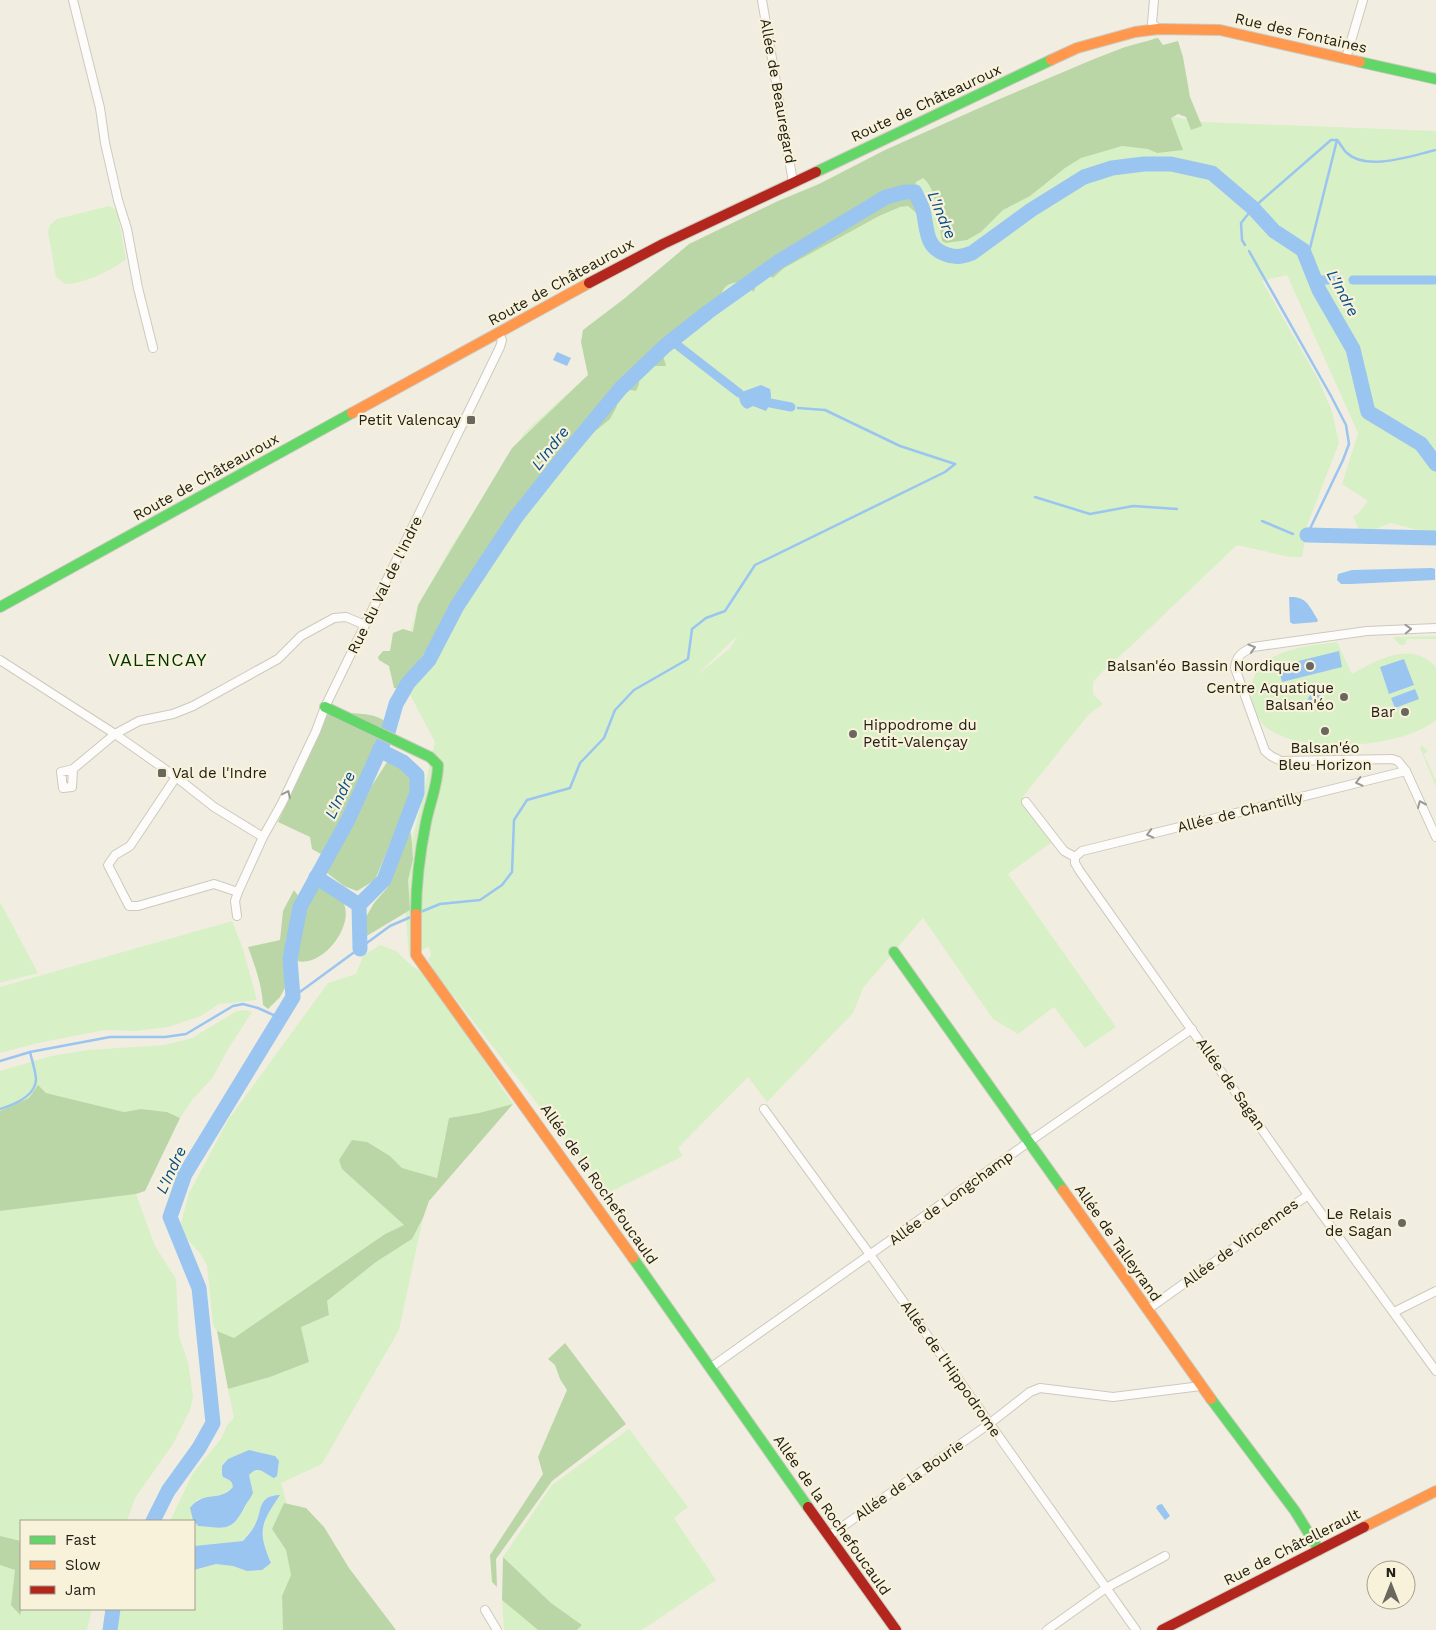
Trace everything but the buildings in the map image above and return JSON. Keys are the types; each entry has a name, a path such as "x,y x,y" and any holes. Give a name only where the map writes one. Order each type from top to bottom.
{"street":[{"path":"73,0 100,108 105,143 118,200 127,229 138,288 153,348"},
{"name":"Allée de Beauregard","path":"762,0 793,182"},
{"path":"1154,0 1152,23 1158,29"},
{"path":"1346,58 1363,0"},
{"name":"Route de Châteauroux","path":"0,607 663,244 1077,48 1135,32 1158,29"},
{"name":"Rue des Fontaines","path":"1158,29 1220,30 1436,79"},
{"name":"Rue du Val de l'Indre","path":"237,916 235,901 238,892 263,837 282,804 316,731 325,706 500,347 502,340 498,334"},
{"path":"73,769 115,734 139,721 173,714 193,706 278,659 301,636 334,618 346,617 365,625"},
{"path":"1436,628 1380,630 1253,647 1240,655 1236,660 1235,668 1265,751 1281,761 1392,759 1398,761 1406,770 1436,836"},
{"path":"0,660 115,734 176,777 214,807 263,837"},
{"name":"Allée de la Rochefoucauld","path":"325,706 430,757 438,765 438,777 426,820 416,881 416,955 596,1205 896,1630"},
{"name":"Allée de Chantilly","path":"1075,857 1082,851 1406,770"},
{"path":"176,777 130,846 115,855 108,865 130,906 138,906 214,884 238,892"},
{"name":"Allée de Sagan","path":"1026,802 1064,851 1075,857 1075,863 1079,870 1308,1195 1436,1371"},
{"name":"Allée de Talleyrand","path":"894,952 1030,1141 1201,1386 1283,1496 1319,1550"},
{"name":"Allée de Longchamp","path":"710,1368 871,1256 1030,1141 1192,1029"},
{"name":"Allée de l'Hippodrome","path":"764,1109 871,1256 1136,1630"},
{"name":"Allée de Vincennes","path":"1147,1310 1308,1195"},
{"path":"1394,1312 1436,1291"},
{"name":"Allée de la Bourie","path":"829,1536 989,1424 1030,1392 1040,1388 1113,1397 1201,1386"},
{"name":"Rue de Châtellerault","path":"1162,1630 1436,1491"},
{"path":"1047,1630 1106,1588 1165,1556"},
{"path":"486,1610 498,1630"}],"green space":[{"path":"1157,37 1174,117 1203,122 1436,131 1436,535 1391,523 1361,535 1353,516 1358,514 1368,501 1342,484 1358,433 1287,275 1262,281 1318,379 1332,411 1339,443 1308,523 1302,557 1290,557 1237,545 1093,682 1093,694 1103,704 1089,714 1022,798 1052,842 1008,874 1116,1027 1085,1048 1054,1007 1018,1034 993,1019 923,918 863,988 853,1013 767,1102 748,1077 678,1148 683,1156 608,1193 601,1181 578,1156 434,971 428,959 431,956 429,947 409,956 403,880 435,742 399,674 418,605 451,547 525,432 589,374 836,201","holes":["737,637 730,648 697,675"]},
{"path":"1158,38 1163,45 1178,41 1183,57 1190,97 1202,126 1191,130 1186,117 1178,114 1171,118 1183,150 1157,153 1148,149 1122,146 1081,158 1065,168 1030,196 1003,210 981,232 967,240 946,243 942,241 934,198 928,183 923,178 916,182 913,194 920,216 908,206 900,207 879,216 784,268 773,278 765,274 757,281 754,292 738,282 727,286 715,306 661,348 666,366 655,366 645,362 638,371 639,384 636,391 620,388 612,397 617,406 610,419 593,433 585,428 526,500 475,574 401,689 394,688 389,666 379,660 378,657 383,651 390,651 393,633 403,629 413,632 418,605 512,448 588,375 581,342 583,330 625,298 689,244 778,201 819,184 885,150 995,101 1125,47"},
{"path":"109,206 117,210 126,259 114,268 97,276 80,282 65,284 56,277 48,232 50,225 57,219"},
{"path":"1436,636 1436,639 1407,639 1405,645 1400,645 1393,637"},
{"name":"Centre Aquatique Balsan'éo","path":"1337,642 1352,674 1383,658 1394,655 1405,653 1427,659 1436,667 1436,720 1421,729 1401,737 1353,745 1328,745 1305,742 1284,737 1268,729 1258,716 1252,700 1252,684 1257,671 1267,661 1279,654 1293,649"},
{"path":"332,712 370,715 388,724 367,772 326,850 321,854 312,849 310,837 278,822 325,717"},
{"path":"1422,745 1428,751 1424,754 1436,781 1436,787 1420,748"},
{"path":"389,759 412,778 413,789 375,880 357,891 344,886 326,872 371,787"},
{"path":"411,832 413,859 408,880 410,910 365,937 366,917 374,903 388,887 403,845"},
{"path":"319,884 341,899 345,907 346,916 344,926 333,945 325,953 306,961 297,961 296,937 307,906"},
{"path":"294,890 299,897 289,937 286,986 280,997 268,1009 263,1005 260,983 248,947 280,940 283,911"},
{"path":"0,902 38,973 0,983"},
{"path":"232,921 243,949 257,1000 219,1004 201,1016 168,1027 136,1031 105,1030 38,1043 0,1053 0,987"},
{"path":"380,945 396,951 413,967 419,970 462,1028 513,1104 479,1113 449,1118 437,1178 402,1168 390,1156 342,1169 404,1225 385,1234 234,1338 217,1331 213,1325 207,1265 199,1252 185,1237 181,1223 189,1193 228,1120 328,983 356,974 363,956"},
{"path":"245,1010 252,1012 228,1049 213,1077 192,1100 180,1118 167,1112 141,1109 124,1112 46,1093 0,1111 0,1071 51,1056 88,1050 165,1045 192,1038 237,1011"},
{"path":"38,1085 46,1093 124,1112 141,1109 167,1112 180,1118 145,1191 136,1194 0,1211 0,1111 29,1098"},
{"path":"513,1104 429,1201 412,1239 376,1262 327,1301 329,1315 301,1327 309,1362 270,1377 228,1389 217,1331 234,1338 385,1234 404,1225 342,1169 339,1160 352,1140 367,1142 390,1156 402,1168 437,1178 449,1118 479,1113"},
{"path":"136,1194 155,1246 176,1279 179,1336 188,1362 193,1396 190,1410 173,1444 135,1498 127,1520 20,1520 20,1541 0,1536 0,1211"},
{"path":"423,1218 399,1330 322,1464 281,1483 287,1504 284,1503 272,1529 286,1550 291,1575 282,1596 283,1630 115,1630 120,1610 195,1610 195,1570 216,1564 233,1566 247,1571 261,1570 271,1563 263,1535 265,1521 280,1496 264,1500 255,1525 243,1541 195,1546 195,1522 198,1526 221,1528 231,1525 236,1521 253,1493 249,1475 254,1471 260,1470 270,1477 277,1476 275,1456 249,1450 223,1477 231,1482 233,1487 229,1491 196,1500 194,1520 170,1520 193,1473 221,1439 227,1425 234,1418 228,1389 270,1377 309,1362 301,1327 329,1315 326,1302 376,1262 412,1239"},
{"path":"565,1343 626,1424 552,1481 496,1559 497,1587 492,1582 490,1555 543,1474 538,1457 567,1390 560,1379 555,1365 548,1359"},
{"path":"629,1429 688,1507 674,1518 716,1580 642,1630 577,1630 582,1625 551,1603 503,1557 552,1485"},
{"path":"284,1503 306,1508 324,1527 349,1568 396,1630 283,1630 282,1596 291,1575 286,1550 272,1529"},
{"path":"0,1536 20,1541 20,1610 22,1610 20,1615 11,1605 15,1570 0,1565"},
{"path":"503,1557 551,1603 582,1625 577,1630 538,1630 502,1600"},
{"path":"0,1565 15,1570 11,1605 20,1614 22,1610 92,1610 87,1630 0,1630"},
{"path":"502,1600 538,1630 504,1630"}],"water":[{"path":"557,352 571,358 567,366 553,360"},
{"path":"761,385 770,389 771,392 770,403 766,411 753,406 745,408 740,403 739,393"},
{"path":"1435,569 1435,580 1341,584 1337,580 1338,574 1352,570"},
{"path":"1289,597 1304,600 1310,606 1318,620 1317,622 1293,624 1290,622"},
{"name":"Balsan'éo Bassin Nordique","path":"1339,651 1342,667 1282,682 1278,666"},
{"path":"1404,659 1414,685 1389,694 1380,667"},
{"path":"1313,688 1320,691 1321,696 1316,704 1307,701"},
{"path":"1415,689 1419,699 1395,708 1391,698"},
{"path":"249,1450 275,1456 279,1461 277,1476 274,1478 259,1470 249,1475 253,1493 236,1521 231,1525 221,1528 198,1526 195,1520 193,1520 190,1508 201,1499 228,1492 233,1487 231,1482 223,1477 222,1474 222,1466 228,1459"},
{"path":"280,1495 269,1513 263,1528 264,1543 271,1563 262,1570 247,1571 233,1566 216,1564 195,1570 195,1546 243,1541 255,1525 264,1501 273,1496"},
{"path":"1162,1504 1170,1516 1165,1520 1156,1508"}],"waterway":[{"path":"1245,245 1242,240 1241,223 1253,208 1331,140 1337,140 1344,150 1356,159 1366,161 1378,162 1436,150"},
{"path":"1307,260 1337,140"},
{"name":"L'Indre","path":"154,1520 168,1491 199,1448 213,1423 199,1288 170,1217 185,1174 293,997 290,959 300,907 348,820 388,732 396,704 408,683 429,660 457,606 516,517 562,459 621,388 665,346 708,312 778,262 886,197 905,192 915,192 922,207 928,234 933,246 945,254 959,256 972,253 1031,210 1084,177 1112,168 1144,164 1171,164 1212,173 1253,208 1274,231 1303,250 1319,290 1353,349 1368,412 1421,444 1436,464"},
{"path":"1249,251 1346,425 1349,444 1307,535"},
{"path":"1315,280 1339,280"},
{"path":"1353,280 1436,280"},
{"path":"672,341 739,393"},
{"path":"770,403 791,407"},
{"path":"798,408 825,410 900,446 955,464"},
{"path":"418,913 440,904 480,900 502,885 512,872 514,820 527,800 570,788 580,763 604,738 615,710 634,690 688,659 692,629 706,618 725,611 755,565 945,472 955,464"},
{"path":"1035,497 1090,514 1133,506 1177,509"},
{"path":"1262,521 1293,534"},
{"path":"1307,535 1436,538"},
{"path":"360,949 359,905 384,880 417,793 417,775 403,762 379,750"},
{"path":"316,877 359,905"},
{"path":"293,997 390,926 413,916"},
{"path":"0,1061 30,1052 110,1037 165,1037 186,1034 233,1006 243,1004 258,1008 280,1018"},
{"path":"0,1109 28,1096 35,1086 35,1070 30,1052"},
{"name":"L'Indre","path":"110,1630 113,1610"}],"traffic: fast":[{"path":"816,172 1051,60"},
{"path":"1360,62 1436,79"},
{"path":"0,607 352,413"},
{"path":"325,707 430,757 438,765 437,780 426,822 420,856 416,914"},
{"path":"894,952 1063,1190"},
{"path":"633,1258 808,1507"},
{"path":"1211,1399 1295,1511 1319,1550"}],"traffic: slow":[{"path":"1051,60 1077,48 1135,32 1158,29 1220,30 1360,62"},
{"path":"352,413 589,283"},
{"path":"416,914 416,955 633,1258"},
{"path":"1063,1190 1211,1399"},
{"path":"1364,1527 1436,1491"}],"traffic: jam":[{"path":"589,283 663,244 816,172"},
{"path":"808,1507 896,1630"},
{"path":"1162,1630 1364,1527"}],"place":[{"name":"Petit Valencay","path":"471,420"},
{"name":"Balsan'éo Bassin Nordique","path":"1310,666"},
{"name":"Centre Aquatique Balsan'éo","path":"1344,697"},
{"name":"Bar","path":"1405,712"},
{"name":"Balsan'éo Bleu Horizon","path":"1325,731"},
{"name":"Hippodrome du Petit-Valençay","path":"853,734"},
{"name":"Val de l'Indre","path":"162,773"},
{"name":"Le Relais de Sagan","path":"1402,1223"}],"district":[{"name":"VALENCAY","path":"158,659"}]}
